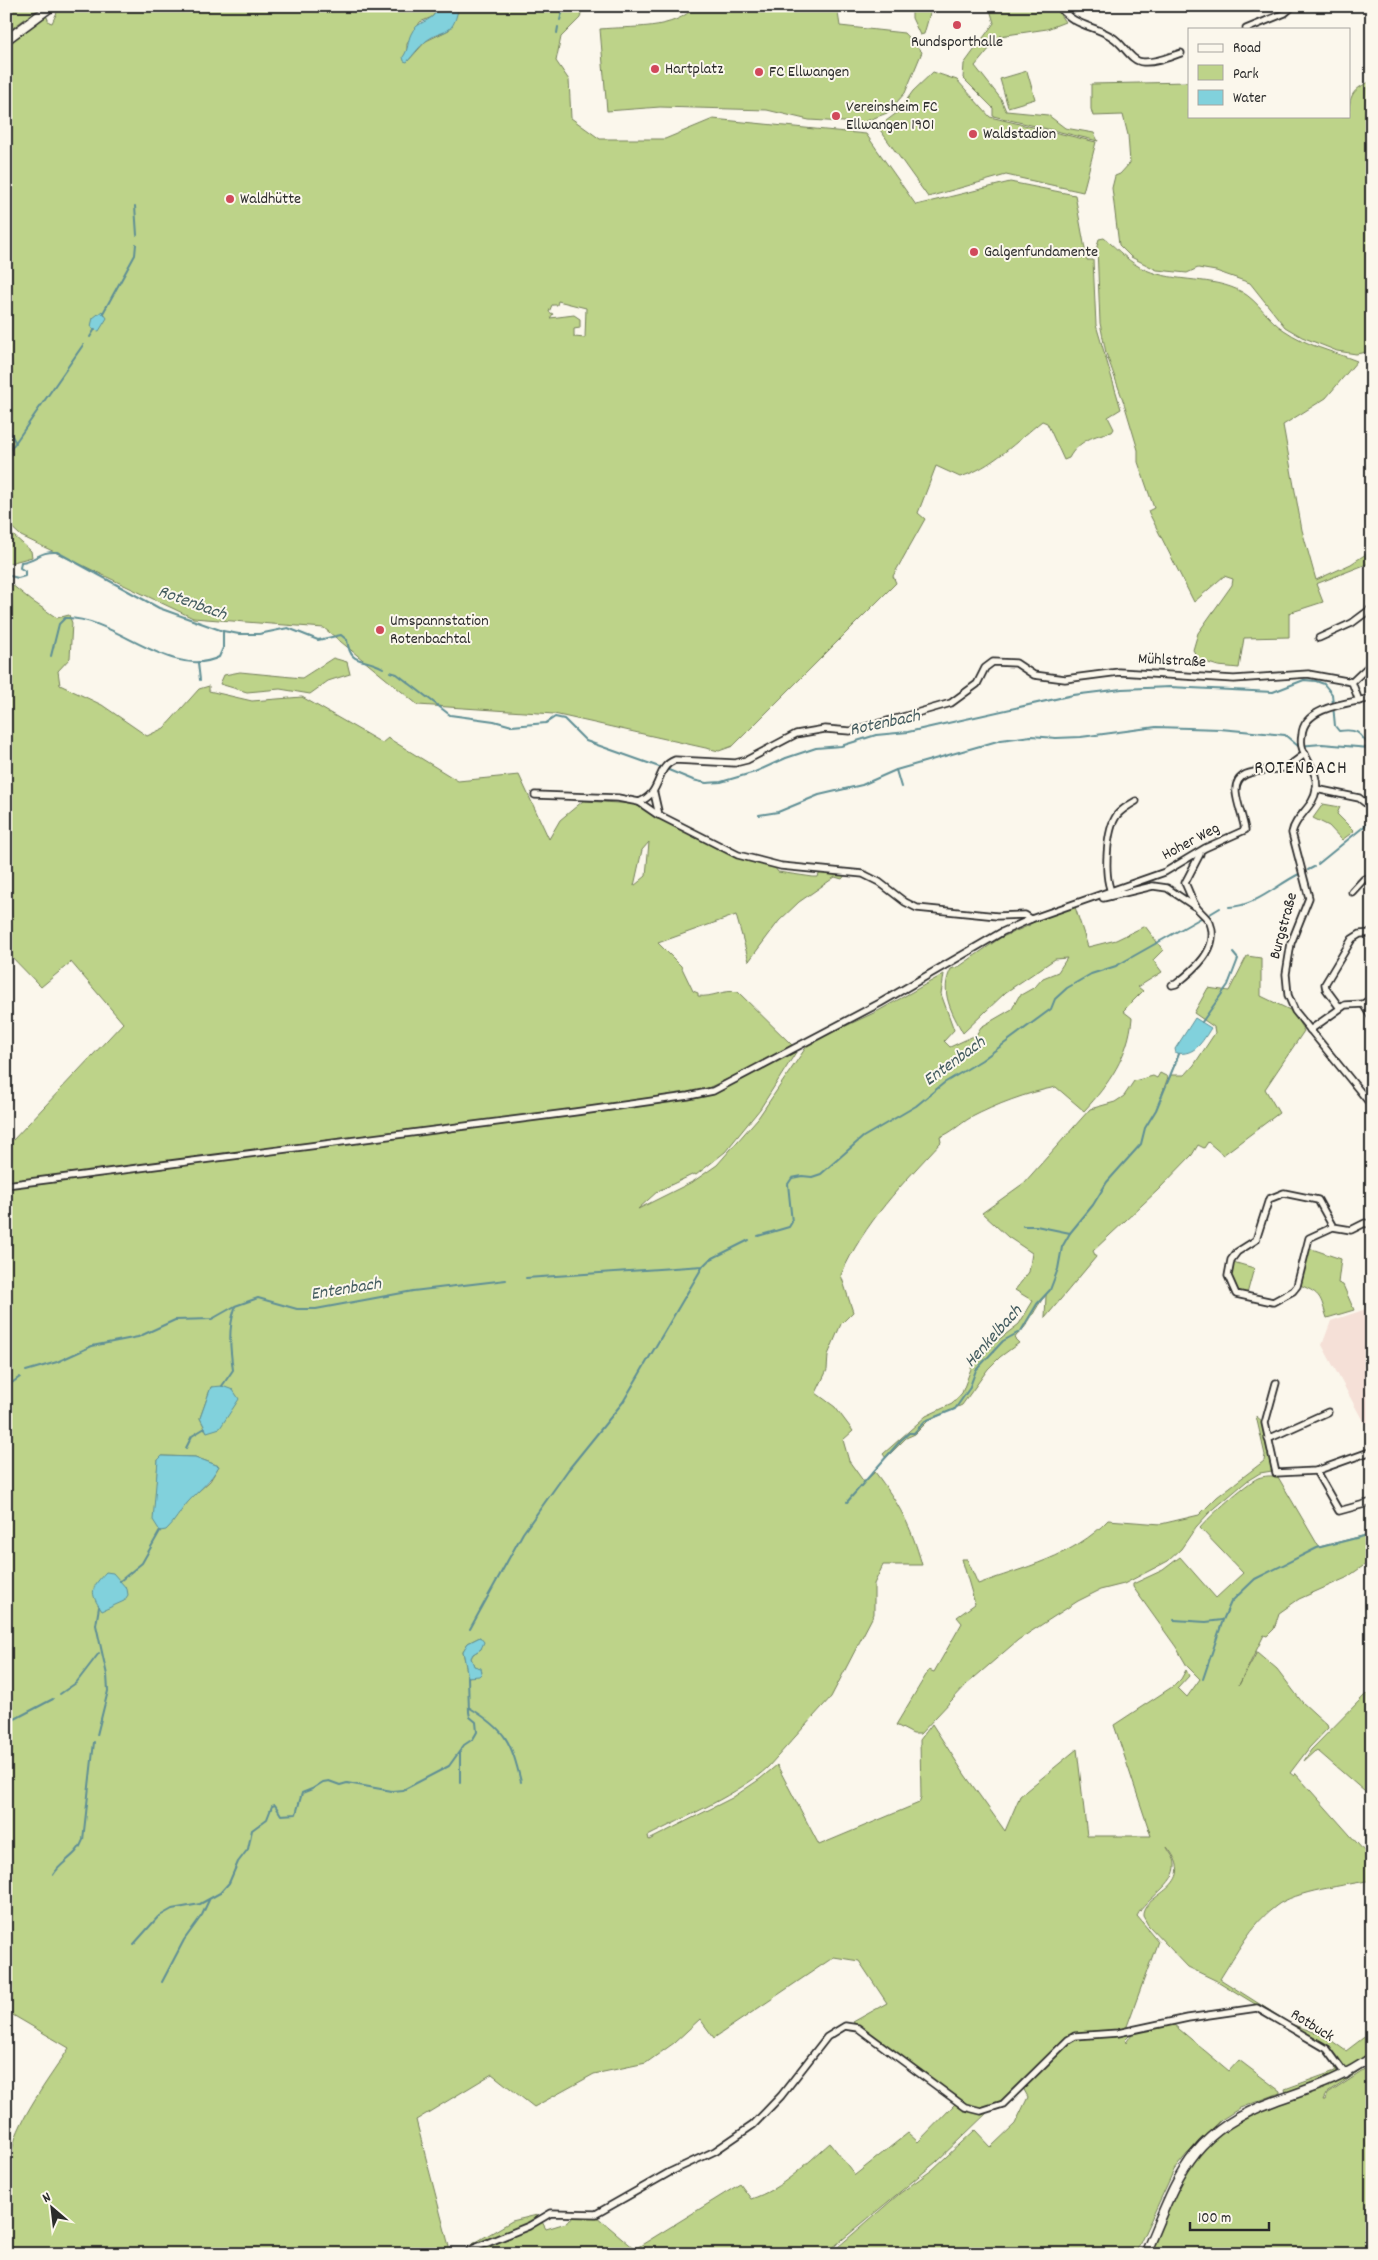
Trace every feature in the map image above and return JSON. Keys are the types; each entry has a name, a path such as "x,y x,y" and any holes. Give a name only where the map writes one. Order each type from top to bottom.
{"street":[{"path":"6,40 52,6"},
{"path":"1060,6 1064,12 1091,29 1111,36 1127,49 1132,58 1142,62 1163,60 1180,53"},
{"path":"1064,12 1082,6"},
{"path":"1248,28 1285,13 1293,6"},
{"path":"1319,638 1352,623 1372,608"},
{"name":"Mühlstraße","path":"654,793 664,768 675,760 735,763 747,760 796,734 825,729 850,731 951,702 977,684 985,668 993,662 1016,663 1034,674 1066,679 1120,672 1234,679 1308,674 1352,682"},
{"path":"1359,701 1352,682 1372,663"},
{"path":"1372,698 1330,708 1307,720 1302,731 1303,749 1314,773 1316,789 1359,798 1372,808"},
{"name":"Hoher Weg","path":"6,1185 566,1113 713,1091 880,1003 1002,932 1031,919 1165,872 1205,848 1245,830 1236,793 1238,782 1256,770 1285,767 1303,749"},
{"name":"Burgstraße","path":"1310,1030 1295,1011 1288,995 1286,974 1291,943 1310,898 1292,833 1294,825 1309,805 1316,789"},
{"path":"639,802 654,793 659,815"},
{"path":"535,795 618,798 639,802 659,815 738,855 758,861 816,871 863,874 879,882 905,902 917,908 997,916 1025,915 1031,919"},
{"path":"1111,891 1107,882 1111,829 1117,815 1126,806 1136,801"},
{"path":"1179,895 1196,860 1205,848"},
{"path":"1352,892 1364,879 1372,878"},
{"path":"1172,985 1188,975 1204,958 1211,942 1210,924 1196,907 1185,883"},
{"path":"1094,898 1098,900 1153,886 1166,888 1196,907"},
{"path":"1340,1008 1326,989 1325,984 1352,939 1360,934 1372,933"},
{"path":"1372,998 1362,1004 1345,1005 1310,1030 1372,1106"},
{"path":"1362,1004 1372,1018"},
{"path":"1333,1227 1318,1200 1284,1193 1269,1200 1256,1240 1237,1252 1231,1260 1228,1276 1236,1294 1274,1302 1293,1291 1297,1286 1309,1238 1333,1227 1351,1230 1365,1223 1372,1225"},
{"path":"1276,1383 1265,1423 1276,1474 1316,1471 1372,1451"},
{"path":"1268,1439 1328,1412"},
{"path":"1316,1471 1339,1511 1372,1502"},
{"name":"Rotbuck","path":"470,2250 529,2226 551,2214 596,2214 670,2172 715,2151 754,2124 781,2096 827,2037 845,2026 858,2028 965,2107 981,2111 1003,2104 1068,2040 1075,2036 1118,2033 1188,2018 1257,2008 1326,2050 1346,2074"},
{"path":"1144,2254 1178,2177 1195,2151 1217,2131 1236,2117 1254,2109 1324,2085 1346,2074 1372,2057"}],"shaded area":[{"path":"1372,1307 1372,1421 1364,1423 1322,1345 1331,1321"}],"green space":[{"path":"6,6 42,6 6,33"},
{"path":"60,6 440,6 432,17 420,22 407,44 407,62 426,41 449,30 458,10 453,6 583,6 580,18 561,37 556,61 569,80 571,118 600,139 665,139 713,119 866,134 916,205 1010,182 1075,195 1087,260 1093,260 1096,325 1121,409 1108,417 1114,429 1112,432 1093,437 1082,443 1069,458 1064,460 1047,423 1042,421 993,461 971,473 960,477 936,466 918,513 925,519 893,576 896,583 733,746 719,751 554,714 418,705 324,628 193,618 21,536 6,522 6,44 43,16 47,17 49,22 52,23","holes":["558,301 586,308 585,338 574,337 574,329 580,328 580,319 574,315 550,318 553,314 549,312 552,305 557,305"]},
{"name":"FC Ellwangen","path":"695,6 837,6 840,26 904,33 922,52 905,93 887,113 861,123 809,120 767,110 660,107 607,111 600,29 651,26 664,23 676,20"},
{"path":"912,6 932,6 924,34 920,35 912,18"},
{"path":"989,6 1054,6 1065,22 1047,29 1000,36 975,66 1001,99 1006,111 1048,115 1065,128 1094,133 1098,141 993,116 993,108 963,78 964,64 994,23"},
{"path":"1027,71 1035,99 1008,107 1000,79"},
{"name":"Waldstadion","path":"933,72 957,80 990,117 1096,142 1083,192 1006,175 928,197 878,127 898,112 913,91"},
{"path":"1372,81 1372,351 1356,354 1337,351 1302,337 1285,327 1250,283 1216,271 1198,268 1187,273 1157,270 1131,257 1119,245 1112,188 1115,176 1120,174 1130,163 1128,135 1123,115 1093,116 1091,109 1091,84 1188,82 1188,118 1350,118 1351,98 1360,87"},
{"path":"1104,238 1129,260 1146,270 1170,277 1207,281 1242,292 1253,300 1278,326 1293,336 1357,361 1326,398 1283,425 1302,530 1316,580 1351,564 1372,550 1372,562 1316,584 1323,602 1289,613 1289,637 1244,638 1239,668 1218,666 1199,660 1193,650 1198,633 1232,585 1233,579 1224,576 1194,602 1148,511 1154,508 1138,462 1138,450 1124,403 1106,353 1100,323 1097,246 1099,239"},
{"path":"6,529 31,551 32,557 6,564"},
{"path":"6,580 57,618 69,615 72,623 70,658 58,671 60,685 102,705 147,736 164,728 199,689 209,686 209,691 252,701 302,697 382,743 388,738 458,781 519,775 549,839 560,820 583,801 636,804 675,827 707,842 775,868 778,872 813,877 818,877 820,872 847,873 842,879 835,877 799,902 779,921 749,961 736,915 658,943 681,966 693,991 698,993 698,996 738,992 792,1045 747,1070 697,1093 699,1097 717,1090 798,1049 760,1109 725,1152 696,1175 694,1174 658,1191 638,1209 694,1181 717,1165 758,1118 809,1043 878,1011 944,974 941,994 954,1030 944,1041 950,1047 976,1035 981,1027 1012,1009 1019,996 1035,987 1043,978 1058,972 1067,958 1055,959 1006,992 963,1033 948,1002 946,986 951,969 960,966 1000,938 1030,925 1029,922 1075,907 1088,947 1116,940 1145,926 1163,950 1153,960 1162,972 1138,987 1143,991 1123,1011 1132,1018 1127,1044 1116,1068 1093,1101 1084,1111 1056,1087 1045,1089 991,1108 970,1118 940,1137 941,1142 885,1204 861,1238 841,1275 853,1312 841,1324 828,1355 827,1370 816,1393 835,1407 853,1431 843,1440 849,1461 864,1482 875,1472 898,1505 909,1526 922,1565 883,1565 874,1584 874,1614 831,1697 768,1767 757,1777 727,1796 648,1836 649,1840 732,1798 777,1765 819,1845 919,1803 921,1797 920,1740 932,1724 1005,1831 1020,1796 1077,1749 1087,1836 1151,1836 1114,1725 1175,1685 1186,1670 1189,1676 1178,1688 1187,1697 1200,1679 1187,1666 1176,1647 1133,1587 1133,1584 1163,1570 1180,1557 1216,1598 1243,1573 1200,1528 1211,1516 1252,1481 1265,1476 1278,1477 1319,1547 1370,1534 1372,1569 1366,1564 1346,1578 1299,1599 1279,1613 1274,1629 1267,1636 1264,1635 1239,1685 1257,1652 1277,1669 1302,1702 1327,1725 1328,1728 1309,1748 1290,1773 1294,1776 1295,1773 1365,1852 1372,1844 1372,1880 1308,1892 1276,1906 1252,1930 1220,1979 1291,2024 1325,2036 1346,2051 1367,2035 1372,2039 1372,2051 1347,2068 1341,2065 1329,2049 1219,1982 1188,1967 1148,1925 1143,1916 1145,1908 1151,1901 1174,1881 1177,1872 1176,1861 1167,1847 1175,1862 1171,1878 1137,1916 1158,1941 1126,2029 1071,2035 1008,2096 993,2105 977,2108 965,2105 853,2022 887,2003 859,1961 834,1957 714,2038 700,2019 674,2043 646,2063 594,2074 534,2107 492,2074 416,2120 451,2254 6,2254 7,2183 14,2142 18,2130 31,2106 69,2048 6,2011 6,1144 13,1140 123,1023 71,962 41,987 6,951 6,631 10,623 6,614","holes":["649,842 646,876 634,886 642,850","211,1387 233,1390 207,1432 200,1418","162,1456 195,1457 219,1466 210,1481 189,1500 166,1530 156,1493 158,1460","480,1637 481,1649 473,1654 471,1658 474,1666 473,1676 468,1677 463,1651 468,1643"]},
{"path":"333,658 347,662 350,674 328,681 310,694 280,689 247,692 220,684 224,675 240,672 302,678"},
{"path":"1323,804 1340,807 1337,814 1354,831 1342,840 1329,826 1313,818"},
{"path":"1247,956 1261,958 1261,996 1292,1011 1304,1031 1265,1089 1279,1113 1223,1155 1208,1142 1204,1148 1198,1145 1192,1155 1158,1190 1093,1251 1096,1257 1045,1318 1046,1295 1025,1327 1016,1336 1015,1339 1019,1343 988,1369 962,1405 928,1421 915,1434 906,1438 886,1458 883,1454 926,1416 952,1404 962,1393 972,1366 997,1341 1019,1324 1033,1301 1015,1290 1029,1272 1032,1253 1008,1237 982,1213 1024,1183 1090,1109 1115,1102 1124,1096 1134,1081 1153,1076 1157,1078 1160,1073 1168,1077 1162,1094 1171,1075 1185,1075 1194,1065 1215,1033 1214,1027 1194,1013 1208,988 1229,991"},
{"path":"1309,1248 1341,1259 1338,1283 1343,1285 1354,1310 1327,1318 1319,1297 1313,1291 1300,1285"},
{"path":"1233,1262 1254,1268 1247,1294 1238,1292 1230,1276"},
{"path":"1256,1416 1263,1422 1272,1471 1260,1473 1247,1481 1209,1513 1196,1527 1181,1549 1168,1561 1124,1584 1100,1590 1078,1601 1018,1640 967,1684 920,1734 913,1734 896,1725 929,1670 934,1672 962,1623 957,1617 975,1604 962,1559 967,1559 978,1584 1047,1560 1064,1552 1080,1543 1108,1520 1161,1524 1199,1515 1217,1497 1264,1461 1265,1455"},
{"path":"1366,1694 1372,1700 1372,1798 1319,1752 1315,1751 1304,1761 1311,1750"},
{"path":"1173,2024 1229,2071 1239,2060 1280,2091 1280,2093 1240,2108 1221,2120 1187,2154 1174,2170 1135,2254 830,2254 899,2194 932,2170 975,2130 991,2147 1015,2124 1028,2097 1023,2088 1070,2041 1077,2038 1128,2033 1129,2036 1125,2040 1126,2043 1133,2032"},
{"path":"1372,2060 1372,2063 1326,2094 1323,2100 1325,2100 1328,2094 1372,2065 1372,2254 1148,2254 1184,2174 1203,2147 1217,2133 1233,2122 1269,2106 1332,2084"},
{"path":"1336,2067 1337,2073 1286,2093 1285,2089 1335,2071"},
{"path":"955,2104 968,2111 989,2111 936,2162 825,2254 459,2254 478,2249 541,2220 546,2229 566,2223 577,2215 596,2216 635,2249 740,2184 751,2199 762,2195 793,2175 830,2143 855,2175 908,2133 918,2142"},
{"path":"537,2215 538,2219 473,2247 471,2245 512,2221"}],"water":[{"path":"440,6 453,6 458,10 453,25 450,29 426,41 407,62 404,61 403,57 413,30 433,16"},
{"path":"102,311 107,318 99,331 94,330 91,326 93,318"},
{"path":"1195,1018 1211,1028 1201,1043 1193,1050 1176,1053 1175,1049"},
{"path":"222,1386 233,1390 239,1399 220,1428 207,1432 200,1418 211,1387"},
{"path":"162,1456 195,1457 219,1466 169,1527 166,1530 160,1531 153,1520 158,1460"},
{"path":"106,1572 113,1573 127,1589 128,1595 124,1601 102,1611 95,1599 94,1590 97,1582"},
{"path":"480,1637 484,1642 481,1649 473,1654 471,1658 474,1666 481,1668 482,1673 479,1676 468,1677 463,1651 468,1643"}],"waterway":[{"path":"458,10 463,6"},
{"path":"560,20 564,6"},
{"path":"557,33 558,27"},
{"path":"135,206 137,235"},
{"path":"103,313 135,255 136,244"},
{"path":"90,337 95,329"},
{"path":"6,456 83,345"},
{"path":"9,431 16,443"},
{"name":"Rotenbach","path":"6,575 18,578 25,576 25,571 20,568 21,562 42,554 57,552 159,608 223,631 239,634 259,634 288,628 318,640 341,635 347,640 351,654 355,658 383,668"},
{"path":"51,656 59,624 65,618 84,620 163,655 182,661 201,662 219,657 223,648 223,631"},
{"path":"198,663 200,680"},
{"name":"Rotenbach","path":"390,672 397,674 450,715 494,721 512,726 546,723 555,717 564,719 586,741 662,768"},
{"name":"Rotenbach","path":"666,769 693,780 706,783 721,782 755,772 786,758 816,748 841,746 876,735 908,732 1073,695 1122,689 1170,687 1273,692 1304,680 1324,684 1332,694 1335,726 1339,731 1356,732 1372,750"},
{"path":"759,815 778,812 819,795 862,785 896,770 1001,740 1031,736 1081,737 1156,727 1220,729 1285,735 1298,746 1322,744 1369,748"},
{"path":"896,770 901,787"},
{"name":"Entenbach","path":"1318,864 1372,820"},
{"name":"Entenbach","path":"1308,870 1314,867"},
{"name":"Entenbach","path":"1229,907 1239,906 1257,899 1299,874"},
{"name":"Entenbach","path":"1210,914 1220,908"},
{"name":"Entenbach","path":"758,1236 789,1227 792,1222 788,1184 792,1178 812,1177 821,1174 863,1137 916,1106 944,1083 982,1060 1051,1009 1055,999 1067,988 1091,974 1116,966 1201,918"},
{"name":"Henkelbach","path":"1202,1022 1228,985 1238,959 1233,953"},
{"name":"Henkelbach","path":"847,1502 909,1433 914,1433 925,1421 955,1409 969,1389 976,1370 1003,1341 1021,1331 1037,1304 1050,1290 1058,1269 1062,1247 1070,1233 1093,1205 1107,1182 1141,1144 1145,1128 1156,1110 1179,1054"},
{"path":"1023,1226 1036,1226 1070,1233"},
{"name":"Entenbach","path":"526,1278 703,1266 709,1260 749,1240"},
{"path":"470,1629 523,1533 568,1470 623,1402 703,1266"},
{"name":"Entenbach","path":"26,1371 57,1362 92,1346 138,1337 175,1320 212,1319 235,1306 258,1298 297,1309 316,1309 413,1291 506,1280"},
{"path":"222,1386 233,1370 230,1339 231,1323 235,1308"},
{"name":"Entenbach","path":"6,1387 20,1377"},
{"path":"186,1448 192,1436 205,1428"},
{"path":"120,1581 142,1563 160,1531"},
{"path":"1203,1679 1231,1602 1255,1579 1317,1548 1372,1534"},
{"path":"97,1735 108,1691 107,1675 96,1625 99,1607"},
{"path":"1174,1620 1206,1622 1222,1620"},
{"path":"60,1694 76,1683 99,1653"},
{"path":"134,1944 158,1917 172,1909 200,1904 220,1893 229,1883 238,1862 248,1849 252,1830 267,1819 272,1806 275,1805 281,1815 296,1814 302,1793 323,1782 329,1781 340,1785 347,1783 392,1791 403,1790 449,1766 464,1745 473,1739 477,1732 476,1722 470,1717 469,1712 468,1677"},
{"path":"6,1739 11,1721 53,1699"},
{"path":"470,1708 492,1723 505,1738 514,1756 521,1782"},
{"path":"53,1875 77,1851 83,1840 94,1742"},
{"path":"460,1753 460,1782"},
{"path":"162,1982 184,1940 202,1915 209,1900"}],"place":[{"name":"Rundsporthalle","path":"957,25"},
{"name":"Hartplatz","path":"655,69"},
{"name":"FC Ellwangen","path":"759,72"},
{"name":"Vereinsheim FC Ellwangen 1901","path":"836,116"},
{"name":"Waldstadion","path":"973,134"},
{"name":"Waldhütte","path":"230,199"},
{"name":"Galgenfundamente","path":"974,252"},
{"name":"Umspannstation Rotenbachtal","path":"380,630"}],"district":[{"name":"ROTENBACH","path":"1301,769"}]}
